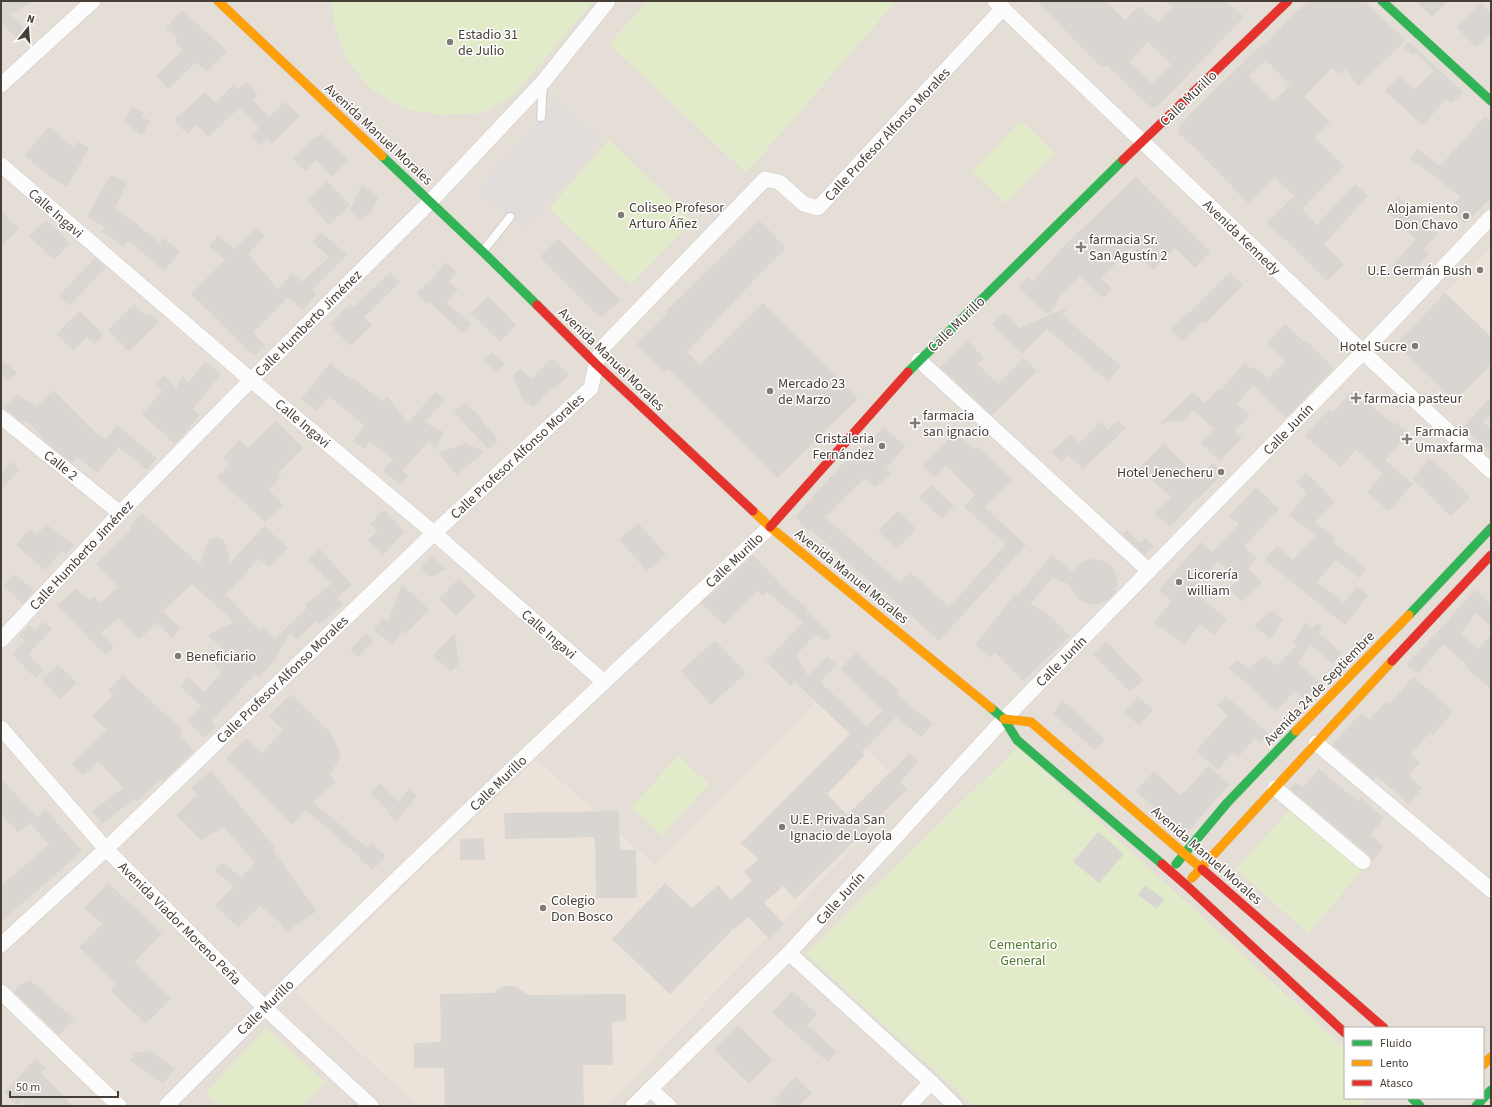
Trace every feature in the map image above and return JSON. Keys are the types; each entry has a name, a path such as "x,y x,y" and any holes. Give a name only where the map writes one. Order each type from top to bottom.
{"street":[{"path":"1,85 93,1"},
{"name":"Avenida Manuel Morales","path":"218,1 483,252 596,364 770,527 1004,719 1017,740 1186,885 1344,1032"},
{"name":"Calle Humberto Jiménez","path":"1,640 120,513 430,202 543,82 608,1"},
{"name":"Calle Murillo","path":"166,1106 264,1007 604,682 770,527 919,360 1288,1"},
{"path":"1382,1 1491,101"},
{"name":"Avenida Kennedy","path":"999,5 1363,352 1491,471"},
{"name":"Calle Profesor Alfonso Morales","path":"1,945 106,849 434,533 591,388 596,364 603,347 765,179 779,182 804,204 818,208 999,5"},
{"name":"Calle Ingavi","path":"1,165 251,380 434,533 604,682"},
{"name":"Calle Junín","path":"633,1106 789,953 1004,719 1363,352 1491,217"},
{"path":"919,360 1149,572"},
{"name":"Calle 2","path":"1,417 120,513"},
{"name":"Avenida 24 de Septiembre","path":"1170,871 1227,803 1404,621 1491,528"},
{"path":"1186,885 1491,555"},
{"name":"Avenida Manuel Morales","path":"1004,719 1031,722 1383,1027"},
{"name":"Avenida Viador Moreno Peña","path":"1,728 106,849 264,1007 371,1106"},
{"path":"1316,743 1491,890"},
{"path":"1275,788 1363,862"},
{"path":"789,953 955,1106"},
{"path":"1,992 119,1106"},
{"path":"909,1106 930,1082"},
{"path":"650,1089 669,1106"},
{"path":"1484,1097 1491,1090"}],"lane":[{"path":"541,117 543,82"},
{"path":"483,252 510,217"}],"shaded area":[{"path":"1,1 1491,1 1491,1106 1,1106"},
{"path":"556,100 601,138 524,229 478,191"},
{"name":"U.E. Germán Bush","path":"1491,247 1491,336 1445,293"},
{"name":"Colegio Don Bosco","path":"816,702 908,789 607,1106 418,1106 295,992 536,759 655,865"}],"green space":[{"name":"Estadio 31 de Julio","path":"332,1 594,1 513,96 481,113 442,115 404,109 371,89 347,60 334,25"},
{"path":"648,1 896,1 746,173 609,44"},
{"path":"1021,121 1055,153 1006,203 972,171"},
{"name":"Coliseo Profesor Arturo Áñez","path":"609,140 693,221 630,285 549,209"},
{"name":"Cementario General","path":"1018,747 1344,1048 1344,1099 1366,1099 1361,1106 974,1106 806,954"},
{"path":"678,756 709,784 662,836 632,807"},
{"path":"1293,806 1364,868 1308,933 1236,869"},
{"path":"266,1028 325,1082 303,1106 220,1106 206,1093"}],"building":[{"path":"1,1 35,1 9,14 28,32 20,42 1,22"},
{"path":"1037,1 1106,1 1125,20 1139,6 1158,23 1173,8 1166,1 1225,1 1244,17 1157,107 1151,108 1107,65 1102,67","holes":["1148,42 1171,64 1152,84 1129,62"]},
{"path":"1308,1 1364,1 1406,40 1358,86 1345,69 1339,74 1332,68 1304,97 1330,122 1315,138 1344,166 1302,209 1317,225 1355,184 1368,196 1324,244 1344,265 1327,281 1288,242 1266,223 1294,196 1275,178 1249,204 1194,147 1178,133 1180,125 1204,100 1256,50 1264,44 1265,45 1298,9 1299,10","holes":["1266,60 1290,85 1274,101 1249,76"]},
{"path":"1416,1 1448,1 1432,17"},
{"path":"1481,2 1491,13 1491,33 1476,47 1456,27"},
{"path":"182,10 227,51 207,72 196,62 168,89 156,76 183,50 175,42 178,38 166,28"},
{"path":"1409,42 1463,92 1451,104 1446,99 1423,125 1385,91 1399,76 1414,90 1434,71 1416,53 1413,56 1404,47"},
{"path":"246,82 258,95 253,100 269,117 285,102 300,116 272,144 267,139 261,146 251,136 259,128 239,108 208,137 197,125 187,134 174,120 205,92 216,103 233,85 237,90"},
{"path":"133,107 144,112 142,117 150,121 142,136 124,121"},
{"path":"1485,116 1491,122 1491,198 1465,224 1449,208 1461,197 1410,158 1417,149 1440,166"},
{"path":"49,127 74,148 78,142 89,148 67,187 50,177 24,155"},
{"path":"322,134 348,159 332,177 316,160 306,171 293,159 310,141"},
{"path":"111,174 127,183 115,208 139,225 138,226 160,243 164,238 180,252 164,271 128,240 123,247 101,231 105,227 87,217"},
{"path":"1136,177 1210,252 1195,268 1175,248 1153,270 1131,248 1101,278 1112,289 1103,298 1080,275 1056,301 1058,303 1048,314 1018,288 1028,277 1033,281 1061,249"},
{"path":"327,181 350,205 329,225 307,200"},
{"path":"362,184 378,198 371,212 360,221 350,210"},
{"path":"1399,197 1438,234 1424,249 1429,254 1407,279 1392,266 1416,239 1386,211"},
{"path":"1,211 19,229 1,247"},
{"path":"46,220 70,243 54,260 29,236"},
{"name":"Mercado 23 de Marzo","path":"759,220 786,248 687,352 700,365 763,303 858,399 777,478 668,369 664,372 637,344 667,314 665,312"},
{"path":"256,227 265,236 248,254 278,289 292,273 302,282 329,257 312,242 321,232 347,255 312,290 317,294 303,310 288,297 253,333 265,345 254,356 191,294 225,260 209,246 218,235 234,249"},
{"path":"558,239 621,300 600,318 540,257"},
{"path":"95,258 106,267 69,306 59,296"},
{"path":"446,262 457,272 449,282 458,289 446,302 471,324 463,333 429,302 427,304 416,293 431,280"},
{"path":"390,272 400,282 364,317 372,325 351,346 330,325 350,304 354,307"},
{"path":"1230,272 1243,285 1206,323 1204,321 1182,341 1171,329"},
{"path":"1445,293 1491,337 1491,364 1455,401 1396,344"},
{"path":"488,296 516,325 500,342 471,313"},
{"path":"134,304 146,316 150,313 159,322 129,352 108,330"},
{"path":"1068,307 1062,315 1121,366 1108,381 1047,329 1022,354 992,324 1004,313 1020,328"},
{"path":"80,311 104,335 94,344 87,337 73,351 56,334"},
{"path":"1285,324 1305,343 1307,341 1334,368 1286,418 1253,384 1237,404 1250,415 1235,431 1242,438 1220,461 1200,443 1214,429 1193,410 1184,420 1159,424 1193,392 1205,403 1219,388 1221,390 1245,362 1249,368 1254,367 1268,378 1286,361 1267,343"},
{"path":"968,341 984,358 978,364 998,384 1024,358 1037,371 992,415 940,367"},
{"path":"492,352 505,364 498,373 484,361"},
{"path":"552,358 569,375 554,389 552,387 533,408 521,396 513,376 520,369 531,379"},
{"path":"1,360 18,373 8,380 1,375"},
{"path":"205,362 221,374 193,409 200,415 175,444 142,414 162,391 155,383 164,375 176,389 182,376 189,382"},
{"path":"330,363 351,380 353,378 382,402 387,396 408,423 436,392 445,400 424,422 444,432 435,449 429,441 402,471 408,476 401,485 383,471 393,459 370,441 364,449 353,441 365,426 329,396 317,411 301,399"},
{"path":"53,390 98,435 99,434 106,439 117,425 157,458 147,470 119,447 97,473 77,456 72,463 41,438 43,437 26,420 23,423 3,407 18,395 37,406"},
{"path":"1353,390 1393,424 1395,422 1409,434 1385,460 1413,484 1389,511 1367,492 1383,473 1356,449 1341,467 1305,436 1329,409 1333,413"},
{"path":"1491,397 1491,414 1483,422 1491,429 1491,452 1463,427"},
{"path":"464,402 478,415 498,441 488,449 454,412"},
{"path":"1118,420 1126,428 1083,469 1069,455 1061,462 1051,452 1071,434 1079,443 1100,422 1108,429"},
{"path":"276,421 303,448 278,473 282,476 269,490 283,505 265,522 217,477 230,464 223,458 239,440 248,448"},
{"path":"883,427 906,446 886,468 891,473 875,488 865,478 825,517 900,583 910,572 949,607 1006,544 964,507 975,495 946,465 934,477 923,466 956,432 974,450 978,446 1012,480 984,507 1026,545 939,641 885,592 884,594 811,530 809,532 795,517 844,462 863,445 865,447"},
{"path":"466,443 484,452 457,475 438,453"},
{"path":"1164,443 1198,478 1213,463 1223,474 1199,498 1198,497 1170,527 1155,514 1171,497 1139,468"},
{"path":"1429,459 1448,474 1470,497 1451,516 1413,479"},
{"path":"11,462 20,469 1,490 1,473"},
{"path":"1306,472 1335,502 1315,522 1336,539 1333,542 1366,568 1359,578 1336,560 1317,582 1344,603 1357,586 1368,596 1345,625 1264,559 1277,546 1293,560 1316,536 1289,515 1307,493 1296,482"},
{"path":"931,485 954,506 942,519 919,497"},
{"path":"1256,487 1279,509 1244,547 1257,558 1248,569 1262,582 1243,602 1229,589 1238,581 1218,561 1191,590 1227,619 1214,635 1200,624 1184,645 1154,622 1172,601 1159,590 1201,542 1213,552 1239,524 1229,516"},
{"path":"383,510 405,531 383,555 368,541 377,531 370,524"},
{"path":"898,511 916,529 897,549 878,531"},
{"path":"142,513 200,565 207,543 211,538 218,537 224,541 230,563 264,526 288,548 269,568 259,558 226,595 259,630 263,626 275,638 307,608 305,605 331,584 308,559 319,548 352,585 337,598 343,605 320,624 317,620 297,640 290,632 275,660 259,677 255,674 222,710 212,721 216,726 204,738 187,720 201,706 180,686 189,677 204,692 222,672 209,660 225,650 207,635 234,622 192,584 163,611 180,628 173,639 157,622 139,640 118,618 101,633 114,647 105,655 57,605 75,588 90,600 94,596 101,603 118,587 96,564 131,529 129,527"},
{"path":"638,523 666,554 647,571 619,539"},
{"path":"46,524 74,545 66,555 62,551 45,570 16,545 30,529 37,535"},
{"path":"1127,530 1139,543 1145,538 1154,547 1145,555 1122,534"},
{"path":"753,555 778,581 777,582 808,609 806,611 831,635 825,642 816,634 796,655 808,676 827,656 837,665 820,682 867,726 883,710 840,669 857,652 881,676 882,675 899,691 897,693 933,724 921,737 896,717 862,752 865,755 827,794 847,815 890,772 891,773 909,753 919,761 900,782 908,789 795,899 783,886 764,903 784,924 769,939 748,917 735,929 734,928 670,994 612,939 665,883 692,908 718,885 731,900 752,881 744,872 758,859 741,843 850,734 795,682 791,686 766,661 803,622 767,592 763,596 757,590 724,625 701,603"},
{"path":"1052,555 1072,571 1087,560 1102,560 1109,564 1114,570 1117,578 1117,585 1115,593 1107,601 1095,605 1081,601 1076,596 1069,584 1052,578 1030,604 1048,614 1070,636 1023,681 995,652 990,658 975,645 1016,593 1018,595"},
{"path":"432,556 447,569 430,577 421,568"},
{"path":"15,574 34,591 23,604 3,586"},
{"path":"459,578 476,595 456,616 439,599"},
{"path":"402,584 429,610 406,633 404,630 392,645 374,630 383,618 388,622"},
{"path":"1475,590 1491,604 1491,627 1476,613 1461,633 1478,649 1491,635 1491,689 1464,666 1466,664 1443,644 1418,674 1406,665 1450,619 1449,618"},
{"path":"1272,610 1283,620 1270,639 1254,626"},
{"path":"45,622 52,629 28,654 44,670 35,678 12,654 25,641 19,636 29,625 35,631"},
{"path":"1306,622 1313,628 1318,623 1322,627 1318,632 1341,653 1333,664 1310,645 1298,664 1320,681 1304,699 1295,691 1276,711 1258,693 1228,668 1237,660 1248,669 1265,656 1277,666 1297,645 1293,642"},
{"path":"366,633 374,640 358,657 350,650"},
{"path":"455,633 459,664 451,672 433,656"},
{"path":"715,640 746,673 711,705 681,671"},
{"path":"1106,641 1143,680 1130,692 1093,654"},
{"path":"58,664 77,683 60,699 42,680"},
{"path":"123,675 183,731 179,734 194,751 163,781 161,779 137,801 134,799 102,824 92,811 124,788 98,761 83,776 72,764 107,730 92,716 113,695 108,691"},
{"path":"1413,677 1453,711 1433,735 1430,732 1411,754 1420,763 1408,775 1422,788 1409,804 1377,776 1374,780 1332,744 1361,713 1370,720 1386,701 1390,704"},
{"path":"291,694 331,733 341,755 330,775 336,782 313,802 367,848 371,843 386,856 373,870 306,810 292,825 226,759 246,738 262,753 283,730 269,716"},
{"path":"1138,696 1153,710 1139,725 1124,712"},
{"path":"1226,696 1268,733 1260,743 1255,738 1238,757 1232,753 1218,770 1196,751 1228,715 1217,705"},
{"path":"1063,701 1105,739 1095,750 1053,713"},
{"path":"1209,765 1229,784 1184,836 1136,791 1154,771 1181,796"},
{"path":"1319,769 1358,802 1361,798 1384,818 1370,835 1384,846 1372,861 1369,855 1290,789 1296,783 1303,788"},
{"path":"211,771 276,848 273,850 317,911 286,932 277,919 260,906 238,928 215,905 234,887 214,870 224,863 241,878 255,863 224,827 201,840 176,815 197,795 191,788"},
{"path":"1,779 37,817 45,809 82,851 1,922 1,886 49,845 30,823 18,832 1,815"},
{"path":"379,783 398,801 389,811 370,793"},
{"path":"409,789 417,796 396,821 388,814"},
{"path":"619,811 620,850 636,850 637,898 596,898 595,837 505,839 504,813"},
{"path":"1098,832 1124,854 1099,883 1073,862"},
{"path":"484,838 485,860 460,860 460,839"},
{"path":"108,883 162,933 135,962 171,998 146,1024 111,991 117,984 79,947 102,924 84,908"},
{"path":"1145,885 1164,899 1157,909 1138,895"},
{"path":"30,980 74,1019 59,1035 14,992 20,985"},
{"path":"505,986 514,986 529,995 626,994 626,1021 612,1022 613,1065 583,1065 584,1106 445,1106 444,1068 414,1068 414,1043 441,1042 440,994 494,993"},
{"path":"792,991 817,1014 807,1025 837,1052 828,1062 772,1013"},
{"path":"738,1025 773,1060 749,1084 714,1049"},
{"path":"151,1051 175,1069 163,1084 130,1060 135,1053"},
{"path":"35,1059 46,1068 41,1073 73,1106 26,1106 22,1101 17,1106 4,1093"},
{"path":"795,1077 812,1093 799,1106 781,1106 774,1100"}],"traffic: fast":[{"path":"1382,1 1491,101"},
{"path":"382,156 537,305"},
{"path":"908,372 1123,160"},
{"path":"1409,615 1491,528"},
{"path":"991,708 1004,719 1017,740 1162,864"},
{"path":"1176,864 1227,803 1296,731"},
{"path":"1484,1097 1491,1090"},
{"path":"1413,1099 1420,1106"},
{"path":"1476,1106 1483,1099"}],"traffic: slow":[{"path":"218,1 382,156"},
{"path":"753,511 770,527 991,708"},
{"path":"1296,731 1409,615"},
{"path":"1192,878 1392,661"},
{"path":"1004,719 1031,722 1202,869"},
{"path":"1484,1064 1491,1057"}],"traffic: jam":[{"path":"1123,160 1288,1"},
{"path":"537,305 596,364 753,511"},
{"path":"770,527 908,372"},
{"path":"1392,661 1491,555"},
{"path":"1162,864 1344,1032"},
{"path":"1202,869 1383,1027"}],"place":[{"name":"Estadio 31 de Julio","path":"450,42"},
{"name":"Coliseo Profesor Arturo Áñez","path":"621,215"},
{"name":"Alojamiento Don Chavo","path":"1466,216"},
{"name":"farmacia Sr. San Agustín 2","path":"1081,247"},
{"name":"U.E. Germán Bush","path":"1480,270"},
{"name":"Hotel Sucre","path":"1415,346"},
{"name":"Mercado 23 de Marzo","path":"770,391"},
{"name":"farmacia pasteur","path":"1356,398"},
{"name":"farmacia san ignacio","path":"915,423"},
{"name":"Farmacia Umaxfarma","path":"1407,439"},
{"name":"Cristaleria Fernández","path":"882,446"},
{"name":"Hotel Jenecheru","path":"1221,472"},
{"name":"Licorería william","path":"1179,582"},
{"name":"Beneficiario","path":"178,656"},
{"name":"U.E. Privada San Ignacio de Loyola","path":"782,827"},
{"name":"Colegio Don Bosco","path":"543,908"}]}
